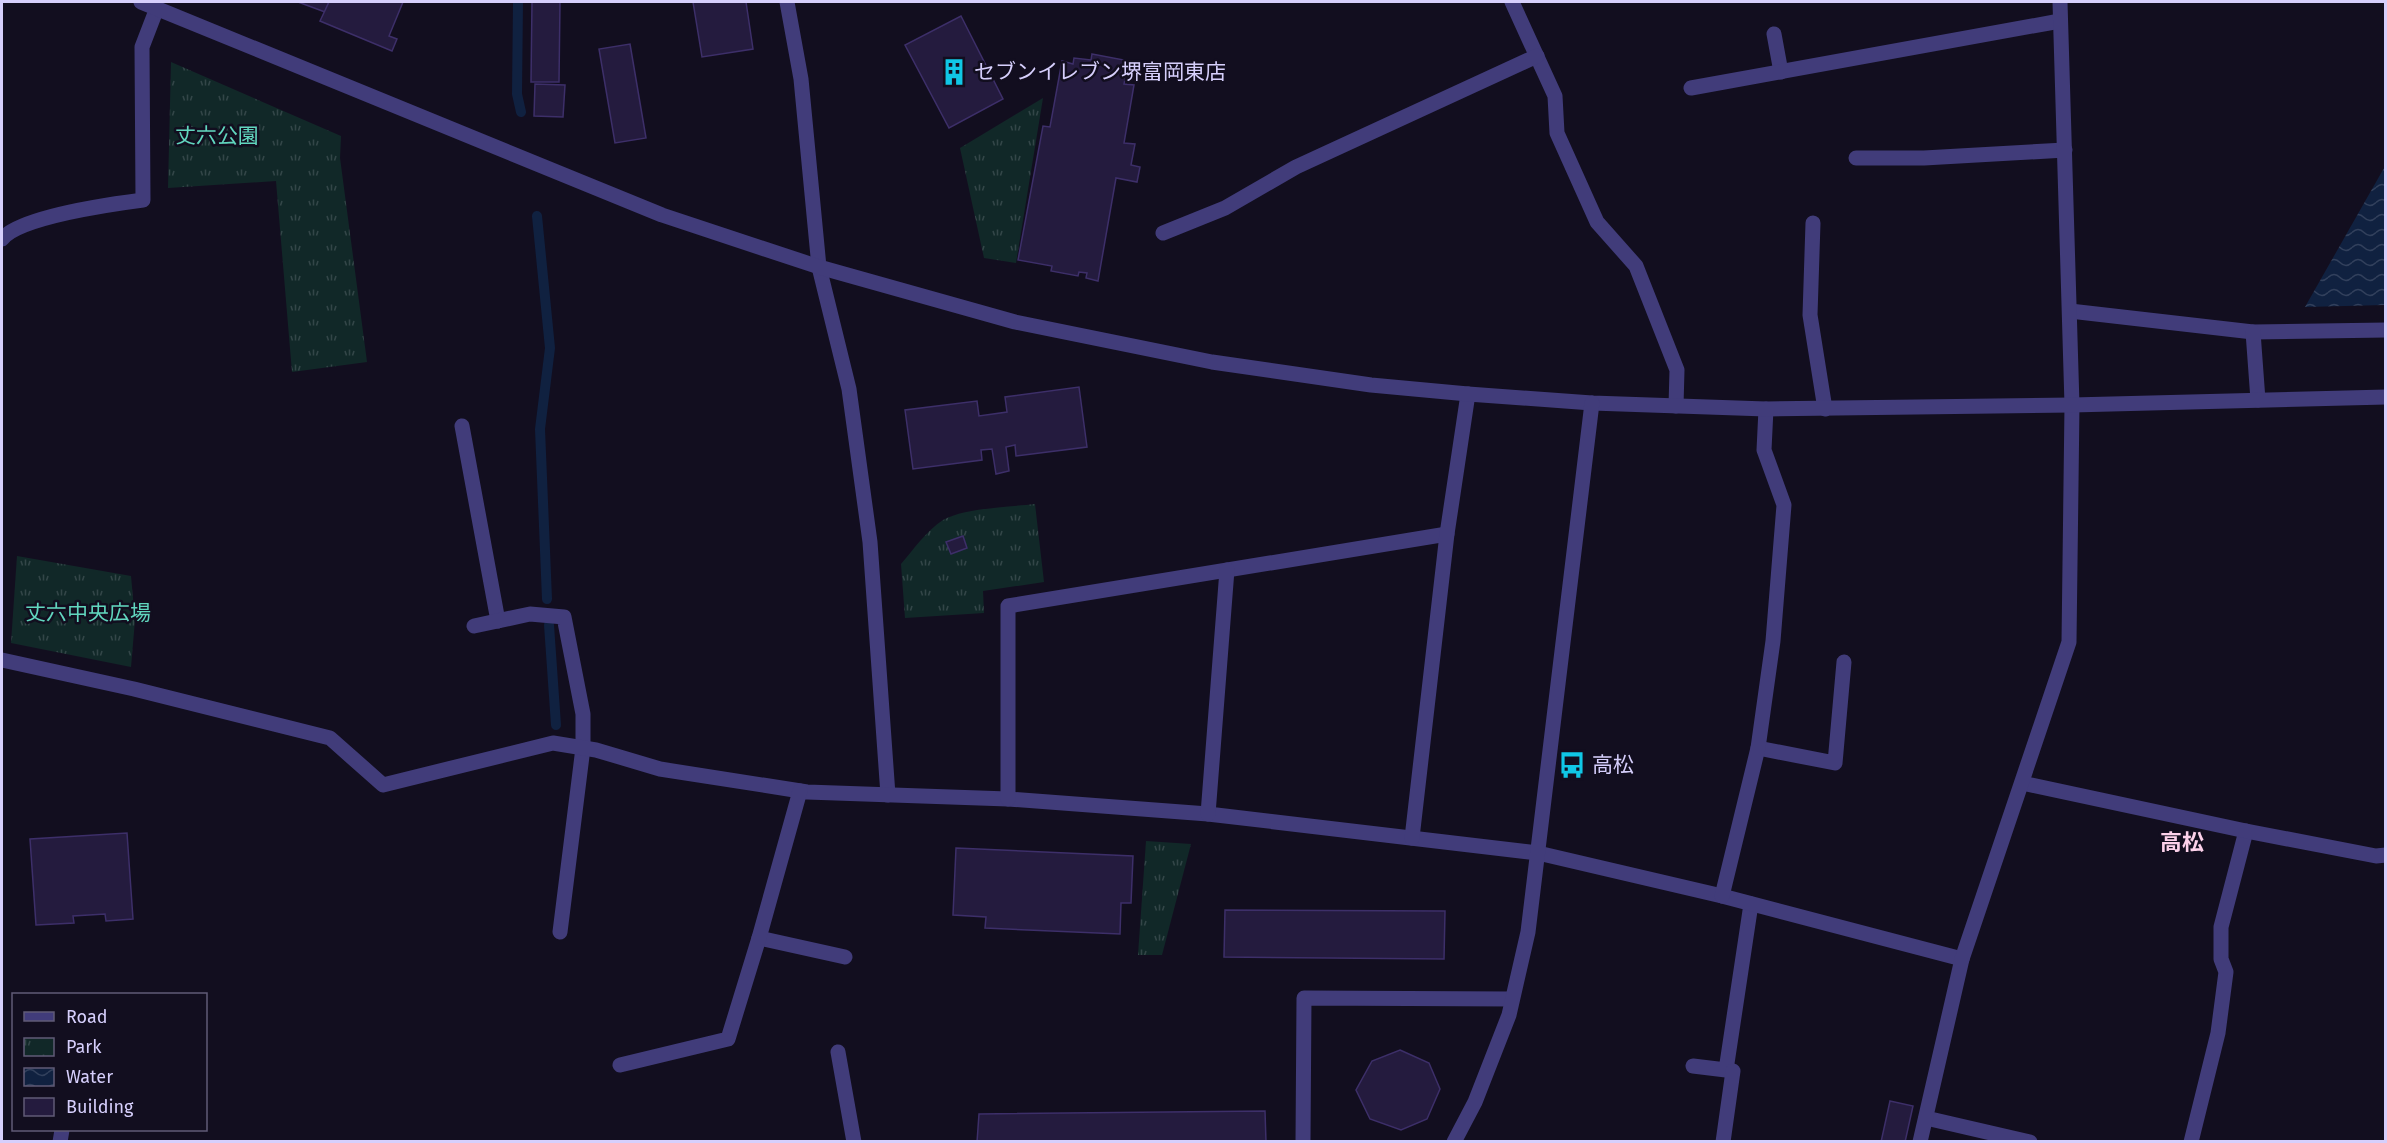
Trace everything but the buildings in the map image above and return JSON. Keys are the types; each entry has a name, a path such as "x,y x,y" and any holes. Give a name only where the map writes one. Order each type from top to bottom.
{"street":[{"path":"141,2 662,214 819,267 1015,322 1201,360 1371,385 1468,394 1592,403 1766,409 2072,405 2385,397"},
{"path":"787,2 801,79 819,267 849,389 870,542 888,795"},
{"path":"1512,2 1555,96 1557,133 1597,222 1636,266 1677,370 1676,406"},
{"path":"1920,1142 1962,959 2069,642 2072,405 2060,2"},
{"path":"2,238 11,231 55,216 143,200 142,47 157,8"},
{"path":"1691,88 2060,21"},
{"path":"1774,34 1781,72"},
{"path":"1163,233 1225,208 1296,167 1537,56"},
{"path":"1856,158 1924,158 2065,150"},
{"path":"1813,223 1810,315 1826,409"},
{"path":"2070,311 2253,332 2385,330"},
{"path":"2253,332 2258,400"},
{"path":"1412,838 1447,534 1468,394"},
{"path":"1460,1138 1509,1015 1528,932 1592,403"},
{"path":"1722,896 1758,748 1773,641 1784,505 1764,450 1766,409"},
{"path":"462,426 498,621"},
{"path":"1008,799 1008,606 1447,534"},
{"path":"1208,814 1227,570"},
{"path":"474,626 530,614 564,617 583,714 583,748 560,932"},
{"path":"2,660 134,689 330,738 383,785 553,742 660,769 800,791 1008,799 1208,814 1538,853 1722,896 1962,959"},
{"path":"1758,748 1835,764 1844,662"},
{"path":"2022,783 2246,831 2376,856 2385,855"},
{"path":"620,1065 728,1039 800,791"},
{"path":"2191,1142 2218,1033 2226,972 2221,959 2221,927 2246,831"},
{"path":"1693,1066 1726,1070 1751,904"},
{"path":"759,938 845,957"},
{"path":"1303,1142 1304,998 1512,999"},
{"path":"838,1052 854,1142"},
{"path":"1722,1142 1733,1071"},
{"path":"1926,1118 2030,1142"}],"green space":[{"name":"丈六公園","path":"171,62 341,136 340,158 367,362 292,372 276,181 168,188"},
{"path":"1043,98 1016,263 984,258 960,148"},
{"path":"1035,504 1044,582 983,591 984,613 905,618 901,564 931,529 943,520 963,513"},
{"name":"丈六中央広場","path":"17,556 131,576 135,620 131,667 11,643"},
{"path":"1146,841 1191,844 1162,955 1138,955"}],"water":[{"path":"2385,166 2385,305 2305,307 2384,168"}],"waterway":[{"path":"518,2 517,94 521,112"},
{"path":"537,216 550,348 540,429 547,599"},
{"path":"549,625 556,725"}],"place":[{"name":"セブンイレブン堺富岡東店","path":"954,72"},
{"name":"高松","path":"1572,765"}],"district":[{"name":"高松","path":"2182,842"}]}
